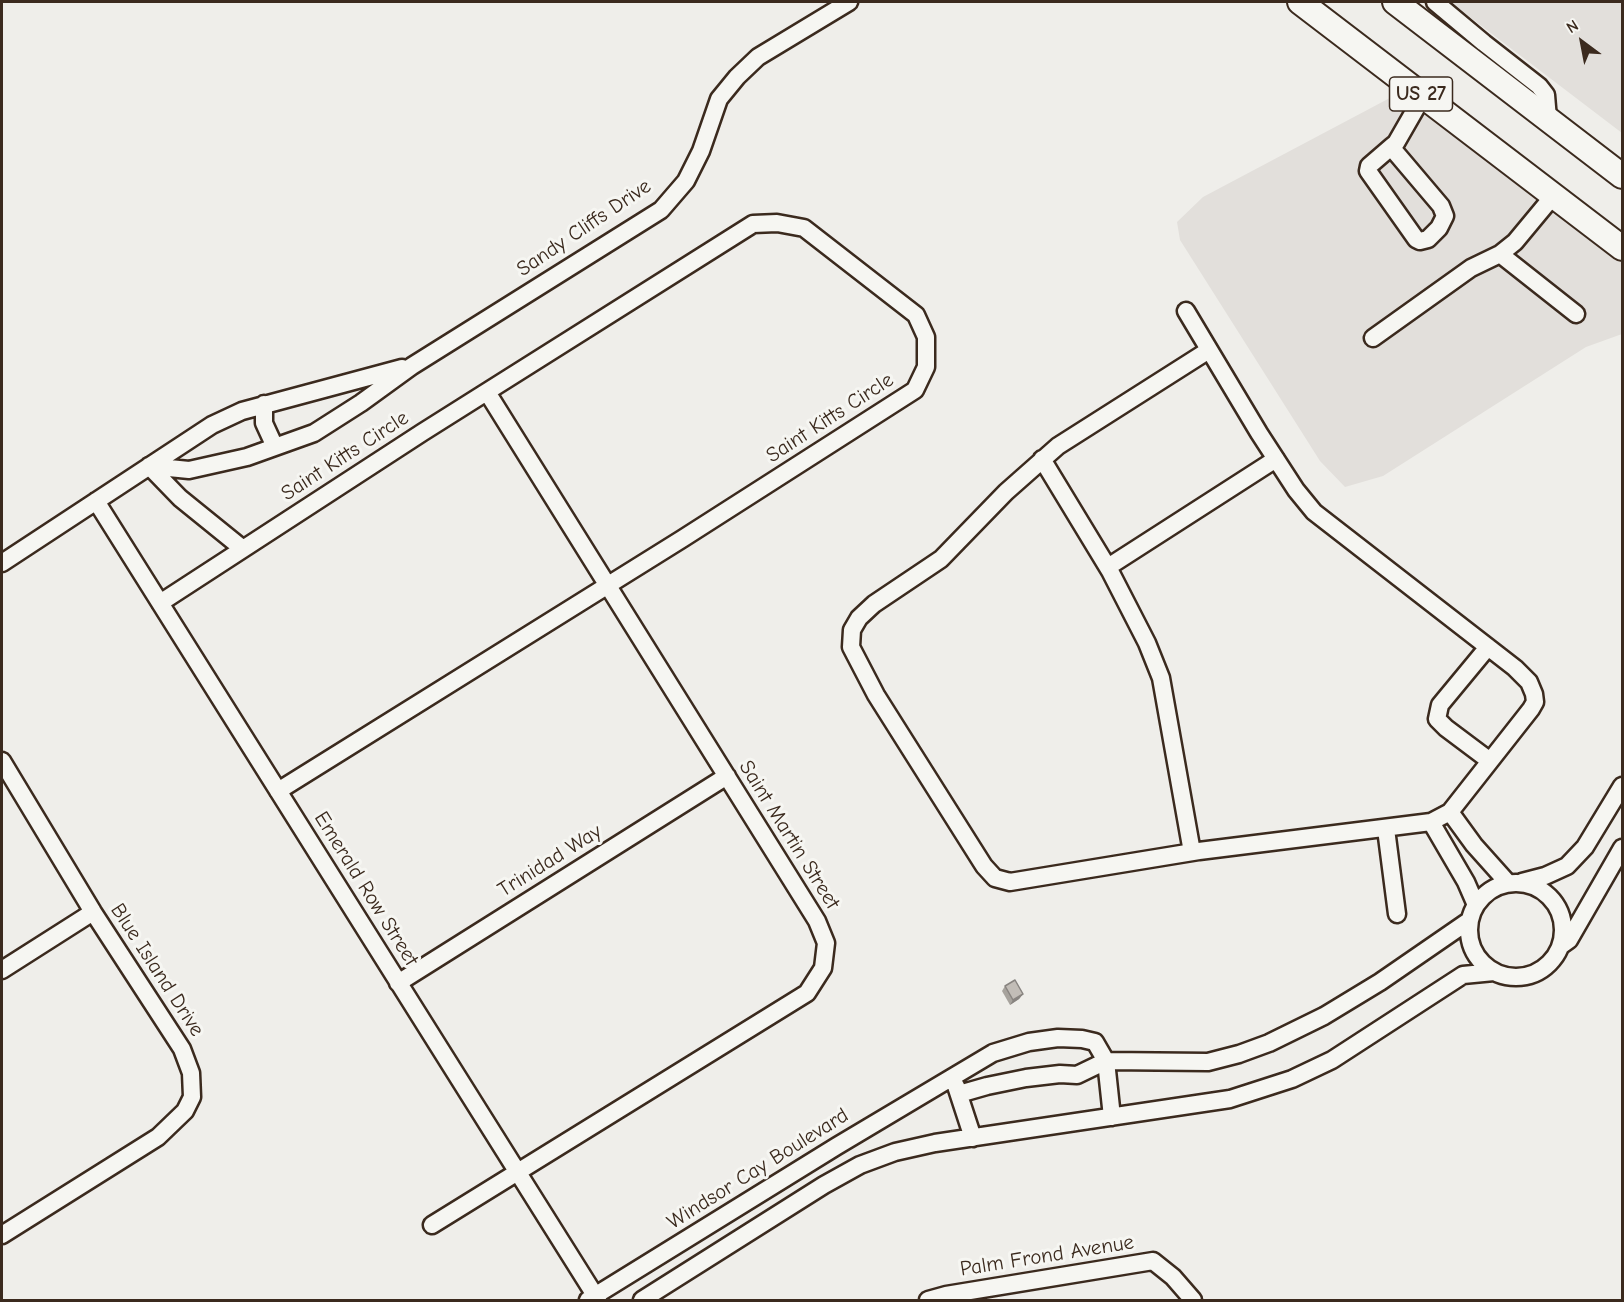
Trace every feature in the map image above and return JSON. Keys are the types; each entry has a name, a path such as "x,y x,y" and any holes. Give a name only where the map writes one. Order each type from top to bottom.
{"highway":[{"name":"US 27","path":"1300,2 1623,248"},
{"name":"US 27","path":"1395,2 1548,119 1617,166"}],"street":[{"name":"Sandy Cliffs Drive","path":"149,466 189,470 247,457 314,433 412,366 661,210 686,181 701,151 719,99 737,77 758,57 849,2"},
{"path":"1435,2 1539,86 1546,95 1548,119"},
{"path":"1391,147 1441,206 1445,216 1439,228 1428,239 1420,241 1416,239 1368,171 1369,166 1391,147 1396,143 1423,96"},
{"path":"1373,338 1471,268 1500,254 1515,242 1539,216 1554,195"},
{"name":"Saint Kitts Circle","path":"160,603 753,224 777,223 804,228 916,315 926,337 926,367 915,390 608,586 278,791"},
{"path":"1500,254 1576,314"},
{"path":"1186,311 1276,459 1296,490 1314,512 1515,668 1529,682 1535,702 1450,812 1431,822 1192,852 1010,882 995,878 984,866 876,695 851,647 852,630 859,618 874,604 941,560 1006,492 1042,459 1209,350"},
{"name":"Sandy Cliffs Drive","path":"2,563 212,424 264,404 412,366"},
{"name":"Saint Martin Street","path":"432,1225 807,993 823,968 826,943 817,921 487,393"},
{"path":"264,404 264,423 275,447"},
{"path":"1042,459 1108,567 1147,643 1161,678 1192,852"},
{"path":"1108,567 1276,459"},
{"path":"149,466 180,498 243,549"},
{"name":"Emerald Row Street","path":"96,501 593,1299"},
{"path":"1488,647 1440,705 1437,718 1446,728 1490,761"},
{"name":"Blue Island Drive","path":"2,761 93,912 182,1049 191,1073 192,1097 185,1111 158,1137 2,1235"},
{"name":"Trinidad Way","path":"398,983 727,776"},
{"path":"959,1094 1026,1078 1060,1074 1077,1075 1106,1061 1208,1062 1269,1043 1324,1016 1380,981 1473,913 1483,897 1494,889 1545,876 1567,866 1586,847 1623,786"},
{"path":"1431,822 1462,875 1473,913 1470,935 1473,950 1482,963 1494,972 1509,977 1526,976 1541,970 1553,960 1561,946 1564,932 1562,917 1556,904 1534,886 1514,883 1474,845 1450,812"},
{"path":"1386,829 1397,914"},
{"path":"1561,946 1569,940 1623,848"},
{"path":"2,970 93,912"},
{"path":"642,1300 824,1185 860,1165 895,1152 936,1143 1230,1099 1292,1079 1332,1060 1463,975 1494,972"},
{"name":"Windsor Cay Boulevard","path":"593,1299 837,1146 993,1053 1029,1042 1058,1038 1082,1039 1095,1042 1106,1061"},
{"path":"1106,1061 1112,1117"},
{"path":"953,1076 973,1138"},
{"name":"Palm Frond Avenue","path":"928,1300 946,1295 1153,1261 1173,1277 1193,1300"}],"shaded area":[{"path":"1450,2 1622,2 1622,133"},
{"path":"1403,91 1622,260 1622,334 1586,347 1383,476 1345,487 1320,461 1180,240 1177,222 1203,197"}],"building":[{"path":"1015,980 1023,994 1013,1000 1005,986"}]}
